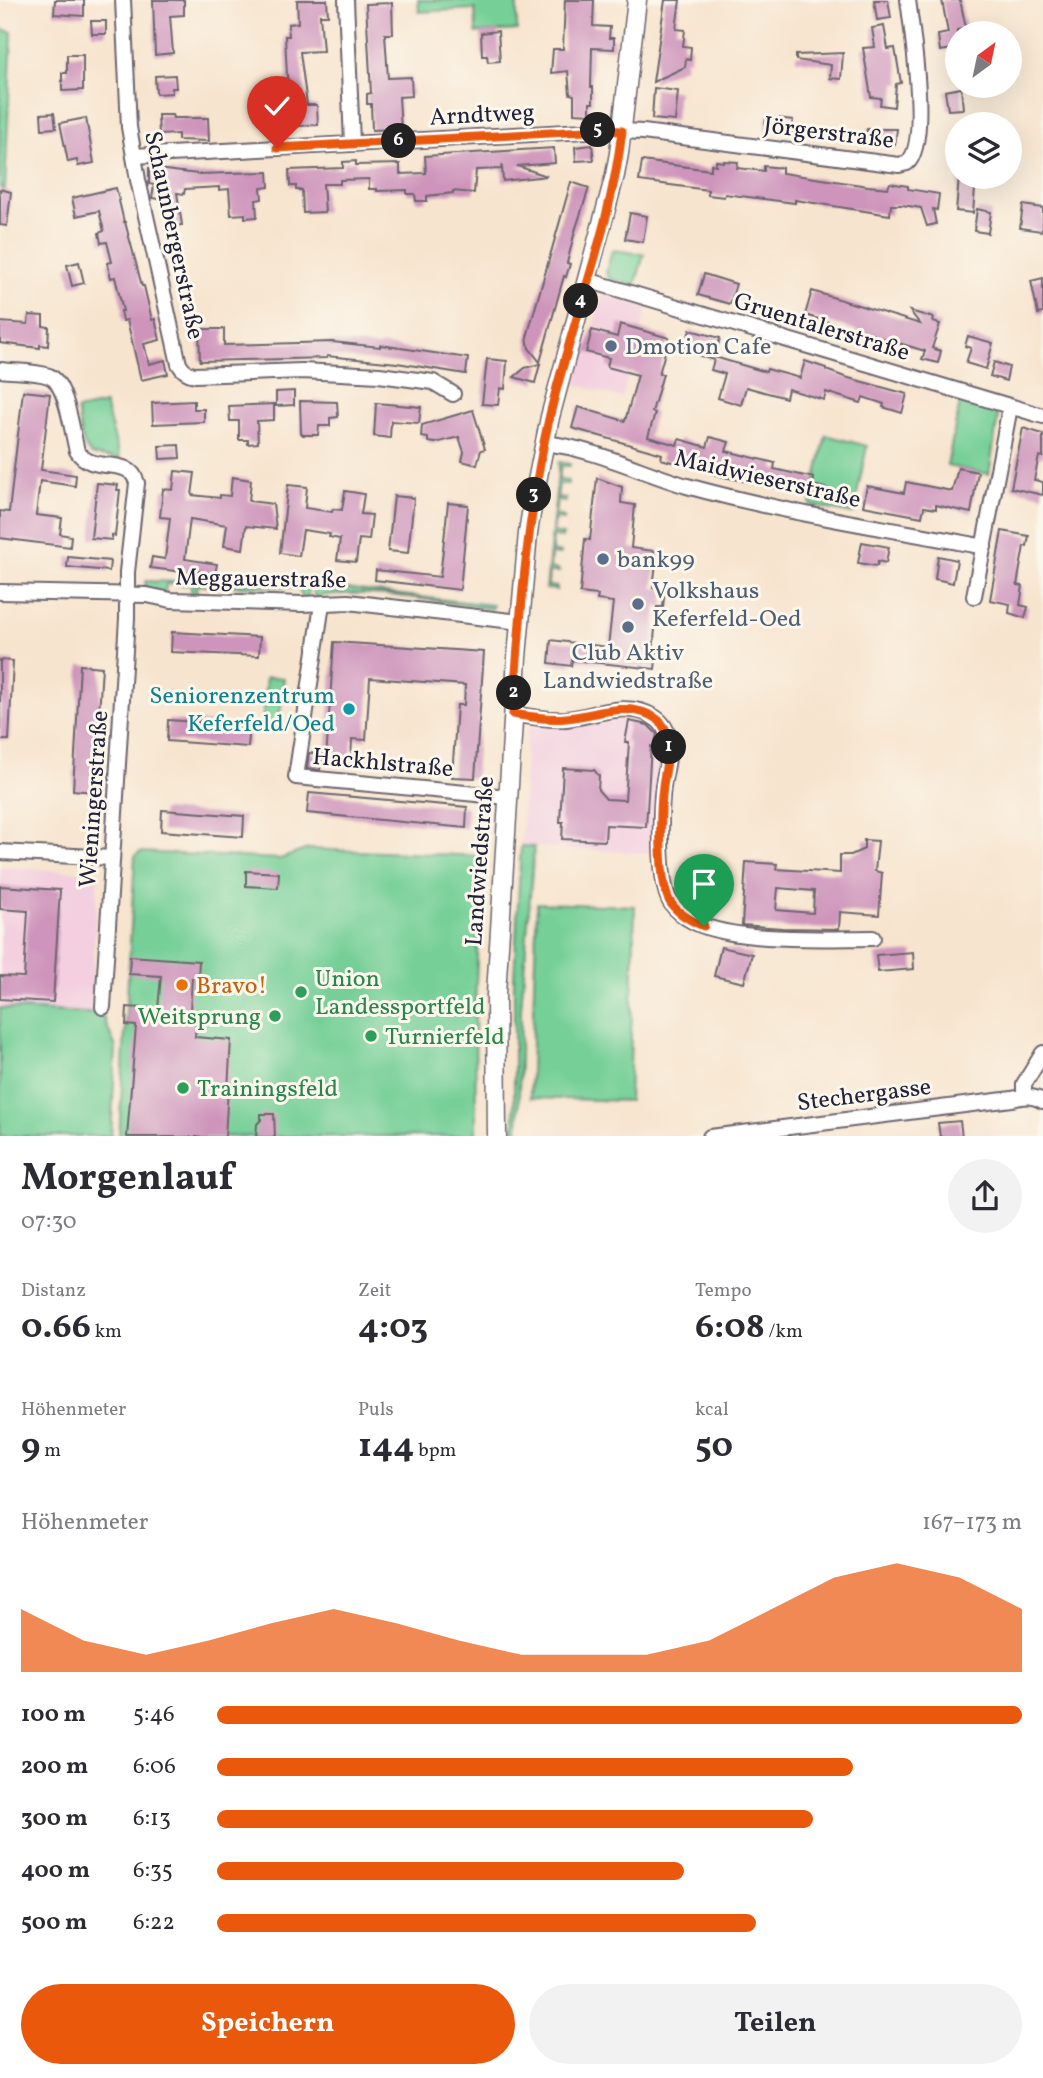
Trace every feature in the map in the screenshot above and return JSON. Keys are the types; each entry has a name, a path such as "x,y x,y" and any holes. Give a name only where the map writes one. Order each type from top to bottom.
{"main road":[{"name":"Landwiedstraße","path":"498,1136 496,994 513,714 531,512 550,417 615,175 637,0"}],"street":[{"name":"Schaunbergerstraße","path":"123,0 134,156 179,364 185,372 195,375 302,371 379,375 433,382 453,394"},
{"path":"346,0 352,143"},
{"name":"Jörgerstraße","path":"622,131 656,133 899,165 907,163 915,153 918,106 908,0"},
{"name":"Arndtweg","path":"134,156 622,131"},
{"name":"Gruentalerstraße","path":"587,281 1043,415"},
{"name":"Wieningerstraße","path":"0,370 46,375 56,381 63,393 81,458 94,464 127,468 135,477 137,490 127,572 103,1007"},
{"path":"974,596 1010,407"},
{"name":"Maidwieserstraße","path":"544,443 578,450 731,497 984,547"},
{"name":"Meggauerstraße","path":"0,592 127,594 171,600 322,604 348,602 520,622"},
{"name":"Hackhlstraße","path":"322,604 296,777 508,797"},
{"path":"513,714 562,719 600,711 625,710 647,713 661,722 668,735 669,746 662,796 663,875 671,903 693,922 733,934 817,939 873,938"},
{"path":"0,852 112,858"},
{"path":"1024,1096 1024,1084 1043,1053"},
{"name":"Stechergasse","path":"710,1136 1024,1096 1034,1096 1043,1101"}],"shaded area":[{"name":"Dmotion Cafe","path":"603,294 647,308 622,398 575,384"},
{"path":"623,714 644,718 657,725 664,736 658,854 521,846 527,732 530,726 559,725"},
{"path":"0,867 98,873 91,1004 102,1014 0,1008"}],"green space":[{"path":"418,0 517,0 517,30 476,33 475,9 419,12"},
{"path":"0,29 12,32 5,189 0,188"},
{"path":"612,250 644,254 635,286 609,278 606,273"},
{"path":"960,402 994,412 998,417 989,474 947,466"},
{"path":"105,404 120,459 92,455 83,440 77,410"},
{"path":"826,435 867,446 853,514 810,505"},
{"path":"559,462 570,466 561,466 559,480 568,481 568,484 559,484 557,498 566,499 566,502 557,501 555,515 564,517 564,520 555,519 553,533 563,535 562,538 553,537 552,551 561,553 560,555 551,554 550,568 559,572 549,572 548,586 557,587 557,590 546,589"},
{"path":"145,581 308,584 308,598 302,598 299,588 197,585 196,596 191,596 191,585 166,584 165,594 145,588"},
{"path":"313,585 493,605 492,609 379,595 334,594 314,597"},
{"path":"266,677 284,678 279,726 262,725"},
{"path":"521,846 534,847 521,1008 518,1136 514,1136 514,979"},
{"name":"Union Landessportfeld","path":"308,849 481,856 475,1010 476,1136 119,1136 135,856 140,852 280,859"},
{"path":"537,903 635,906 629,1101 530,1098"},
{"path":"0,1008 102,1014 116,1048 111,1136 0,1136"}],"building":[{"path":"55,0 84,0 84,16 54,14"},
{"path":"153,0 184,0 184,15 170,16 173,53 155,55"},
{"path":"297,0 327,0 328,15 320,15 323,51 300,52 307,105 317,105 318,125 278,127 276,96 288,95 285,36 289,36 288,24 298,23"},
{"path":"565,0 594,0 593,26 610,27 609,38 614,38 614,49 592,48 593,103 590,103 590,114 574,113 574,95 570,94 568,71 551,73 553,49 563,49"},
{"path":"665,0 680,0 676,29 685,30 683,46 691,47 690,60 686,59 685,67 653,82"},
{"path":"874,0 888,0 891,18 877,20"},
{"path":"942,0 960,0 964,21 946,21"},
{"path":"392,3 393,34 385,34 388,78 411,77 412,96 399,97 401,129 372,130 371,104 367,104 367,94 371,93 366,4"},
{"path":"91,21 106,21 106,34 92,34"},
{"path":"884,26 888,49 895,48 901,83 896,84 894,107 880,105 881,98 871,97 863,48 875,47 872,28"},
{"path":"498,31 500,61 488,62 487,56 482,56 481,33"},
{"path":"945,34 945,50 940,51 938,35"},
{"path":"843,53 841,79 830,78 831,65 796,60 796,55"},
{"path":"67,55 83,55 83,90 62,91 62,73 67,73"},
{"path":"175,75 176,88 172,88 172,93 156,94 155,76"},
{"path":"654,88 678,91 675,121 652,119"},
{"path":"946,98 962,98 963,109 948,110"},
{"path":"54,113 56,128 42,129 41,114"},
{"path":"158,115 208,118 209,141 178,140 178,134 159,135"},
{"path":"766,117 793,120 792,132 765,129"},
{"path":"86,118 94,163 78,166 77,160 68,162 60,123"},
{"path":"867,129 897,129 895,145 865,141"},
{"path":"592,145 594,160 576,161 575,147"},
{"path":"554,148 555,163 517,166 547,176 503,181 502,167 476,170 474,193 453,191 427,196 427,201 416,201 415,194 407,194 407,190 369,189 369,179 340,180 340,184 323,184 325,212 303,213 302,190 290,186 289,170 343,168 343,162 356,161 356,165 400,164 400,174 426,173 425,156"},
{"path":"642,161 711,170 711,164 716,165 716,161 738,162 737,168 764,171 764,166 782,168 782,173 868,186 888,188 890,183 908,186 908,189 939,194 937,210 933,209 936,224 927,226 921,208 902,205 891,205 890,215 795,200 795,203 725,194 724,197 708,195 708,190 639,181"},
{"path":"149,168 198,174 268,172 269,187 261,188 262,199 256,200 257,217 245,218 245,214 231,215 229,189 185,189 184,194 177,193 182,225 170,227 166,200 152,198 154,185 149,184"},
{"path":"571,182 589,188 567,263 570,264 566,277 564,276 540,362 529,348 527,337"},
{"path":"116,188 142,286 160,340 144,344 149,364 165,360 168,374 141,380 127,320 123,321 115,277 111,278 107,263 112,262 107,242 101,243 99,233 104,231 99,211 76,216 72,198"},
{"path":"0,189 11,192 7,226 0,225"},
{"path":"958,189 975,189 973,213 956,211"},
{"path":"1023,205 1043,208 1041,231 1020,228"},
{"path":"977,209 991,212 988,233 974,231"},
{"path":"630,213 647,216 643,242 625,239"},
{"path":"79,262 84,283 72,286 67,265"},
{"path":"704,274 736,284 730,304 698,295"},
{"path":"1043,278 1043,313 1038,314 1031,281"},
{"path":"812,291 920,324 910,311 934,318 933,322 940,324 932,348 941,351 938,363 922,359 925,351 805,315"},
{"path":"29,315 43,316 43,326 49,327 48,346 40,345 40,348 0,343 0,322 28,324"},
{"path":"620,324 669,338 659,374 663,374 648,437 677,445 679,439 707,447 710,437 729,442 726,451 775,463 774,469 814,478 813,485 825,488 823,498 720,476 701,470 702,467 661,459 662,454 572,428 578,407 625,421 638,375 607,367 609,358 586,352 592,330 617,337"},
{"path":"199,329 224,329 224,345 332,342 380,345 468,358 466,374 327,356 200,361"},
{"path":"690,330 720,338 715,357 728,361 800,378 805,361 845,377 907,394 902,413 863,397 861,403 826,392 824,400 788,389 786,398 746,387 741,405 718,398 725,374 711,370 714,360 684,351"},
{"path":"968,336 993,343 986,369 966,363 971,348 965,346"},
{"path":"487,359 507,361 505,389 500,388 498,405 482,404"},
{"path":"994,362 1009,367 1006,381 990,376"},
{"path":"540,364 535,383 514,377 525,368"},
{"path":"23,391 50,394 41,470 76,475 75,486 40,481 36,515 62,518 60,534 71,536 70,547 0,538 0,511 9,512"},
{"path":"294,391 294,405 276,406 276,392"},
{"path":"194,401 194,409 204,409 204,422 153,424 152,403"},
{"path":"300,401 337,402 338,417 330,418 330,426 319,426 318,435 303,435"},
{"path":"376,403 421,407 419,423 391,421 390,438 374,436"},
{"path":"274,404 274,420 257,421 258,443 248,444 248,440 239,440 239,421 230,421 229,406"},
{"path":"473,410 485,449 481,450 477,465 462,461 464,452 459,437 435,443 421,437 422,425"},
{"path":"1023,428 1043,434 1043,457 1039,456 1034,480 1043,482 1043,495 1011,488"},
{"path":"179,445 180,458 160,459 159,446"},
{"path":"958,468 978,472 971,513 936,505 936,509 924,507 922,517 863,506 867,486 904,493 906,482 952,491"},
{"path":"175,471 195,473 192,495 220,498 220,495 230,496 232,477 251,480 249,501 273,504 276,529 246,526 243,549 224,546 227,525 190,519 185,559 217,564 215,574 150,568 152,557 165,559 170,518 160,517 163,489 173,490"},
{"name":"Volkshaus Keferfeld-Oed","path":"597,478 622,487 621,503 635,505 631,548 662,552 661,564 656,563 653,588 665,589 663,607 657,607 653,651 657,652 655,669 572,660 571,666 549,663 551,640 608,647 613,602 597,600 598,595 580,593 585,539 590,540"},
{"path":"97,483 118,485 117,490 120,490 115,536 112,535 112,540 91,538"},
{"path":"288,485 307,487 305,508 332,512 333,509 342,510 345,491 364,494 361,514 372,515 369,540 359,539 356,562 337,560 340,539 329,537 330,534 303,530 299,556 280,553"},
{"path":"394,496 414,498 408,553 388,551"},
{"path":"448,503 468,505 460,590 375,580 376,570 440,577"},
{"path":"1002,531 1029,536 1027,546 1024,546 1017,585 1023,586 1020,605 1028,607 1025,618 1009,613 1010,604 990,600"},
{"path":"862,542 889,547 886,563 878,561 877,566 858,563"},
{"path":"938,556 957,560 953,583 935,579"},
{"path":"68,557 110,561 109,571 67,567"},
{"path":"172,632 260,637 259,656 171,652"},
{"path":"334,642 484,652 475,778 452,777 457,705 464,705 465,685 370,678 366,740 352,739 351,762 326,760"},
{"path":"0,660 13,661 9,740 0,740"},
{"path":"80,665 102,667 94,792 73,790"},
{"path":"168,720 250,726 248,747 167,741"},
{"path":"629,721 648,725 657,734 654,747 651,746 646,827 606,825 605,841 562,839 563,822 560,822 563,768 594,770 599,776 598,790 606,799 625,800 629,742 625,742"},
{"path":"309,753 322,754 320,770 307,768"},
{"path":"309,793 467,807 466,828 307,813"},
{"path":"162,810 244,816 243,837 161,831"},
{"path":"864,840 878,841 875,871 882,873 879,915 840,912 839,929 742,925 746,862 777,864 776,869 840,873 840,855 851,855 864,849","holes":["778,888 814,891 813,913 776,910"]},
{"path":"246,871 279,873 278,888 246,886"},
{"path":"0,886 60,890 53,1002 0,999 0,976 24,977 28,911 0,909"},
{"path":"721,947 752,954 744,983 714,976"},
{"path":"913,952 914,969 878,972 876,955"},
{"name":"Trainingsfeld","path":"130,956 199,961 198,978 192,978 190,1011 197,1011 195,1037 231,1040 225,1136 127,1136 136,1026 126,1025 127,1007 158,1009 161,976 129,974"},
{"path":"261,1114 274,1114 275,1136 256,1136 257,1124 261,1120"},
{"path":"960,1121 962,1136 940,1136 938,1123"}],"place":[{"name":"Dmotion Cafe","path":"611,346"},
{"name":"bank99","path":"603,559"},
{"name":"Volkshaus Keferfeld-Oed","path":"638,604"},
{"name":"Club Aktiv Landwiedstraße","path":"628,627"},
{"name":"Seniorenzentrum Keferfeld/Oed","path":"349,709"},
{"name":"Bravo!","path":"182,985"},
{"name":"Union Landessportfeld","path":"301,992"},
{"name":"Weitsprung","path":"275,1016"},
{"name":"Turnierfeld","path":"371,1036"},
{"name":"Trainingsfeld","path":"183,1088"}],"route":[{"path":"277,148 622,131 615,175 550,417 533,500 513,714 562,719 618,709 647,713 661,722 668,735 669,746 662,796 665,886 676,909 693,922 704,926"}]}
